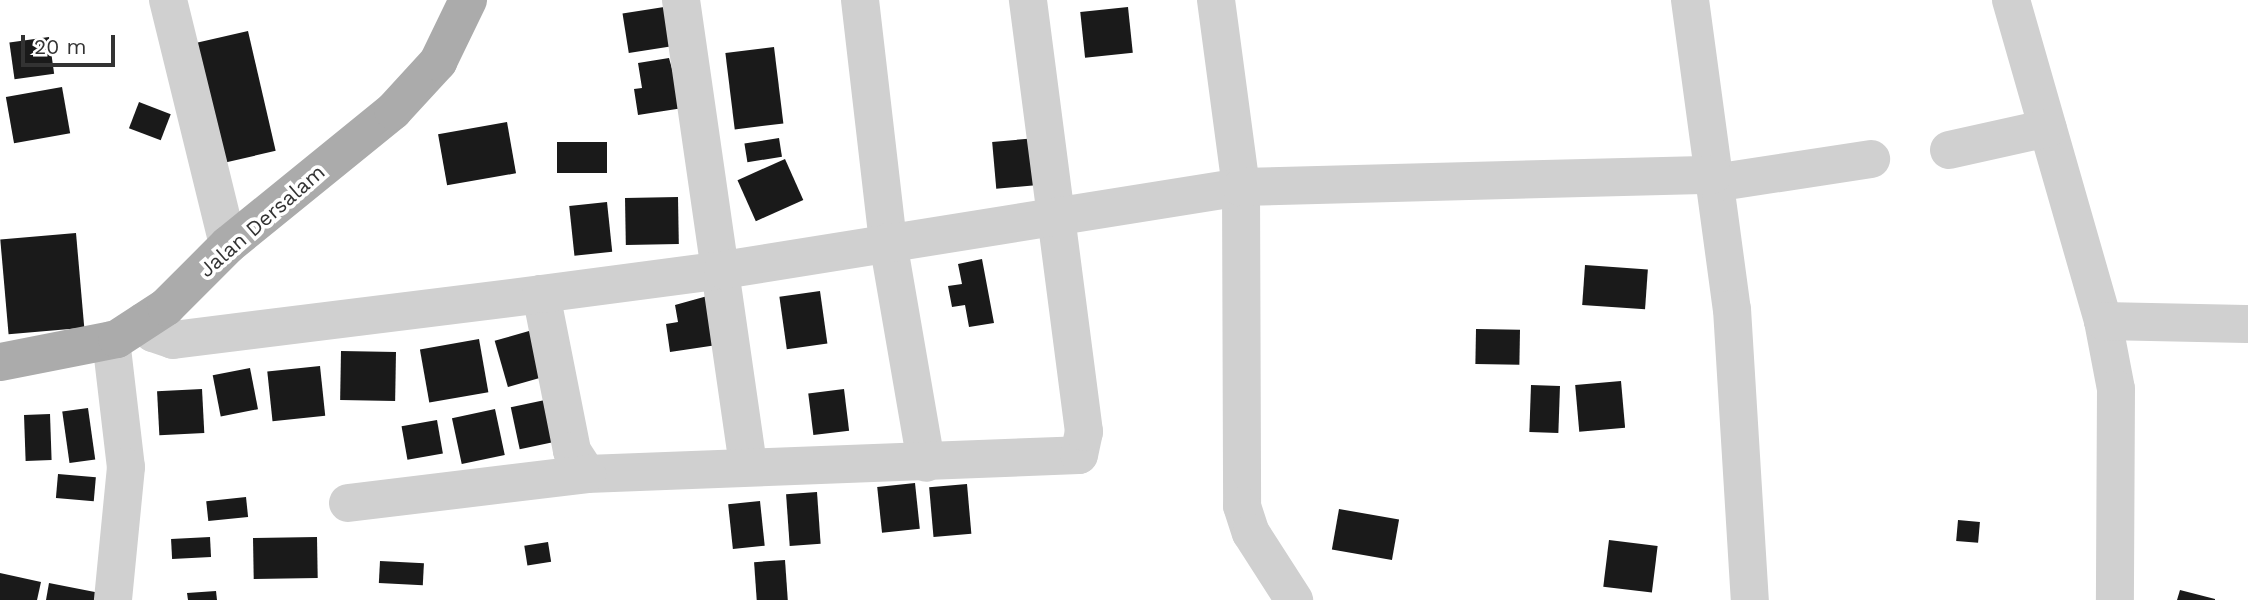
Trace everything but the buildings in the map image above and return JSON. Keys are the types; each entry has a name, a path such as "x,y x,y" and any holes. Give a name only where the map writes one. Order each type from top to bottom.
{"main road":[{"name":"Jalan Dersalam","path":"0,362 127,331 166,307 228,245 393,111 438,62 468,0"}],"street":[{"path":"168,0 228,245"},
{"path":"681,0 723,270 748,466"},
{"path":"860,0 888,242 926,463"},
{"path":"348,503 587,474 748,466 926,463 1070,456 1082,451 1084,432 1028,0"},
{"path":"1216,0 1241,187 1242,506 1251,533 1294,600"},
{"path":"1690,0 1731,310 1749,600"},
{"path":"2011,0 2103,321 2116,389 2119,453 2115,600"},
{"path":"1949,150 2048,128"},
{"path":"113,600 126,467 127,331 153,332 173,340 541,295 723,270 1241,187 1714,179 1871,159"},
{"path":"541,295 572,451 587,474"},
{"path":"2103,321 2246,324"}]}
